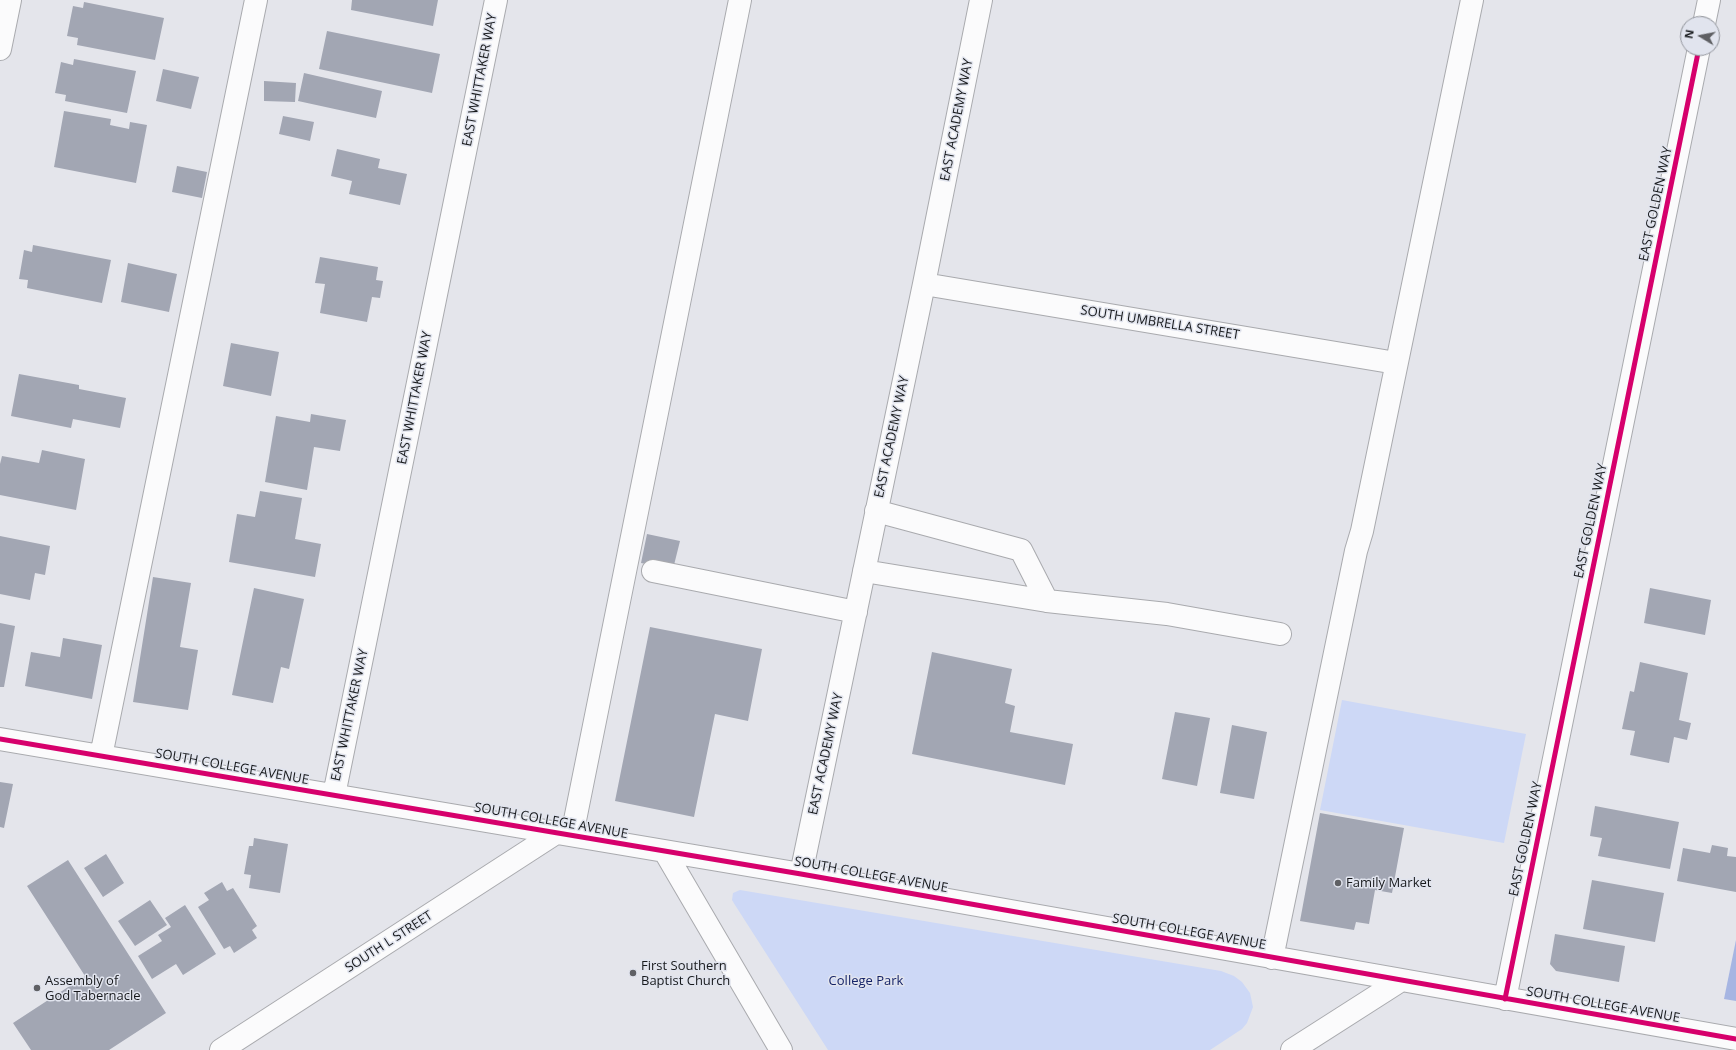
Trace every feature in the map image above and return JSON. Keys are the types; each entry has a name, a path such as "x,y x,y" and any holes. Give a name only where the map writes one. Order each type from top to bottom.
{"street":[{"path":"0,50 10,0"},
{"path":"101,756 256,0"},
{"name":"EAST WHITTAKER WAY","path":"334,795 496,0"},
{"path":"564,834 740,0"},
{"name":"EAST ACADEMY WAY","path":"801,874 924,284 981,0"},
{"path":"1272,958 1472,0"},
{"path":"1706,16 1709,0"},
{"name":"EAST GOLDEN WAY","path":"1505,999 1697,56"},
{"name":"SOUTH UMBRELLA STREET","path":"924,284 1396,362"},
{"path":"876,510 1022,550 1047,601"},
{"path":"864,570 1047,601 1167,614 1280,634"},
{"path":"653,571 856,612"},
{"name":"SOUTH COLLEGE AVENUE","path":"0,739 801,874 1400,981 1736,1039"},
{"name":"SOUTH L STREET","path":"221,1050 564,834"},
{"path":"665,852 775,1048"},
{"path":"1292,1050 1400,981"}],"green space":[{"path":"1342,700 1526,734 1504,843 1320,810"},
{"name":"College Park","path":"740,890 1221,971 1234,976 1242,982 1250,993 1253,1007 1247,1023 1242,1029 1210,1050 828,1050 732,900 733,893"}],"shaded area":[{"path":"1736,940 1736,1001 1724,999"}],"building":[{"path":"352,0 438,0 433,26 351,10"},
{"path":"84,2 164,18 155,60 77,45 78,38 67,36 73,6 83,8"},
{"path":"327,31 440,54 432,93 319,69"},
{"path":"74,59 136,71 127,113 65,101 66,95 55,93 61,62 73,65"},
{"path":"163,69 199,77 191,109 156,101"},
{"path":"304,73 382,91 376,118 298,101"},
{"path":"264,81 296,83 295,102 264,101"},
{"path":"64,111 111,119 110,125 129,129 130,122 147,125 136,183 54,167"},
{"path":"283,116 314,122 310,141 279,134"},
{"path":"337,149 380,159 378,168 407,174 400,205 349,194 352,181 331,176"},
{"path":"177,166 207,172 202,198 172,192"},
{"path":"33,245 111,260 102,303 27,288 28,280 19,279 24,250 32,252"},
{"path":"320,257 378,267 376,280 383,281 380,298 372,297 367,322 320,313 325,284 315,283"},
{"path":"128,263 177,274 169,312 121,302"},
{"path":"231,343 279,352 271,396 223,386"},
{"path":"19,374 79,385 79,389 126,398 120,428 73,419 71,428 11,416"},
{"path":"311,414 346,420 340,451 314,447 307,490 265,482 276,416 310,422"},
{"path":"42,450 85,459 76,510 0,495 0,464 2,456 39,463"},
{"path":"260,491 302,498 295,539 321,544 315,577 229,562 237,514 255,517"},
{"path":"647,534 680,541 673,569 641,563"},
{"path":"0,536 50,546 45,575 35,573 30,600 0,594"},
{"path":"153,577 191,583 180,647 198,650 188,710 133,702"},
{"path":"254,588 304,599 289,669 281,667 273,703 232,695"},
{"path":"1650,588 1711,600 1705,635 1644,623"},
{"path":"0,623 15,626 4,687 0,687"},
{"path":"650,627 762,649 748,721 715,714 694,817 615,801"},
{"path":"63,638 102,645 92,699 25,686 31,652 60,657"},
{"path":"932,652 1012,669 1005,703 1015,706 1010,732 1073,744 1065,785 912,754"},
{"path":"1640,662 1688,673 1679,720 1691,723 1687,740 1674,737 1669,763 1630,755 1635,731 1622,729 1630,691 1634,692"},
{"path":"1175,712 1210,718 1197,786 1162,779"},
{"path":"1232,725 1267,732 1254,799 1220,793"},
{"path":"0,782 13,784 4,828 0,827"},
{"path":"1595,806 1679,822 1670,869 1598,856 1602,838 1590,836"},
{"path":"1320,813 1404,828 1392,893 1375,890 1369,924 1356,922 1354,930 1300,921"},
{"path":"254,838 288,844 280,893 249,888 251,875 244,874 249,846 253,846"},
{"path":"1712,845 1728,848 1727,856 1736,857 1736,892 1677,881 1683,848 1710,853"},
{"path":"106,854 124,883 103,897 84,868"},
{"path":"68,860 166,1013 109,1050 31,1050 13,1023 85,976 27,886"},
{"path":"1592,880 1664,893 1655,942 1583,929"},
{"path":"222,882 227,891 233,888 257,926 252,930 257,938 234,953 230,946 224,949 198,907 209,900 204,893"},
{"path":"150,900 167,925 135,946 118,921"},
{"path":"185,905 216,954 183,975 176,964 152,979 138,956 162,941 158,935 171,927 165,918"},
{"path":"1555,934 1625,946 1619,982 1556,971 1550,964"}],"cycle path":[{"path":"1505,999 1697,56"},
{"path":"0,739 801,874 1736,1039"}],"place":[{"name":"Family Market","path":"1338,883"},
{"name":"First Southern Baptist Church","path":"633,973"},
{"name":"Assembly of God Tabernacle","path":"37,988"}]}
